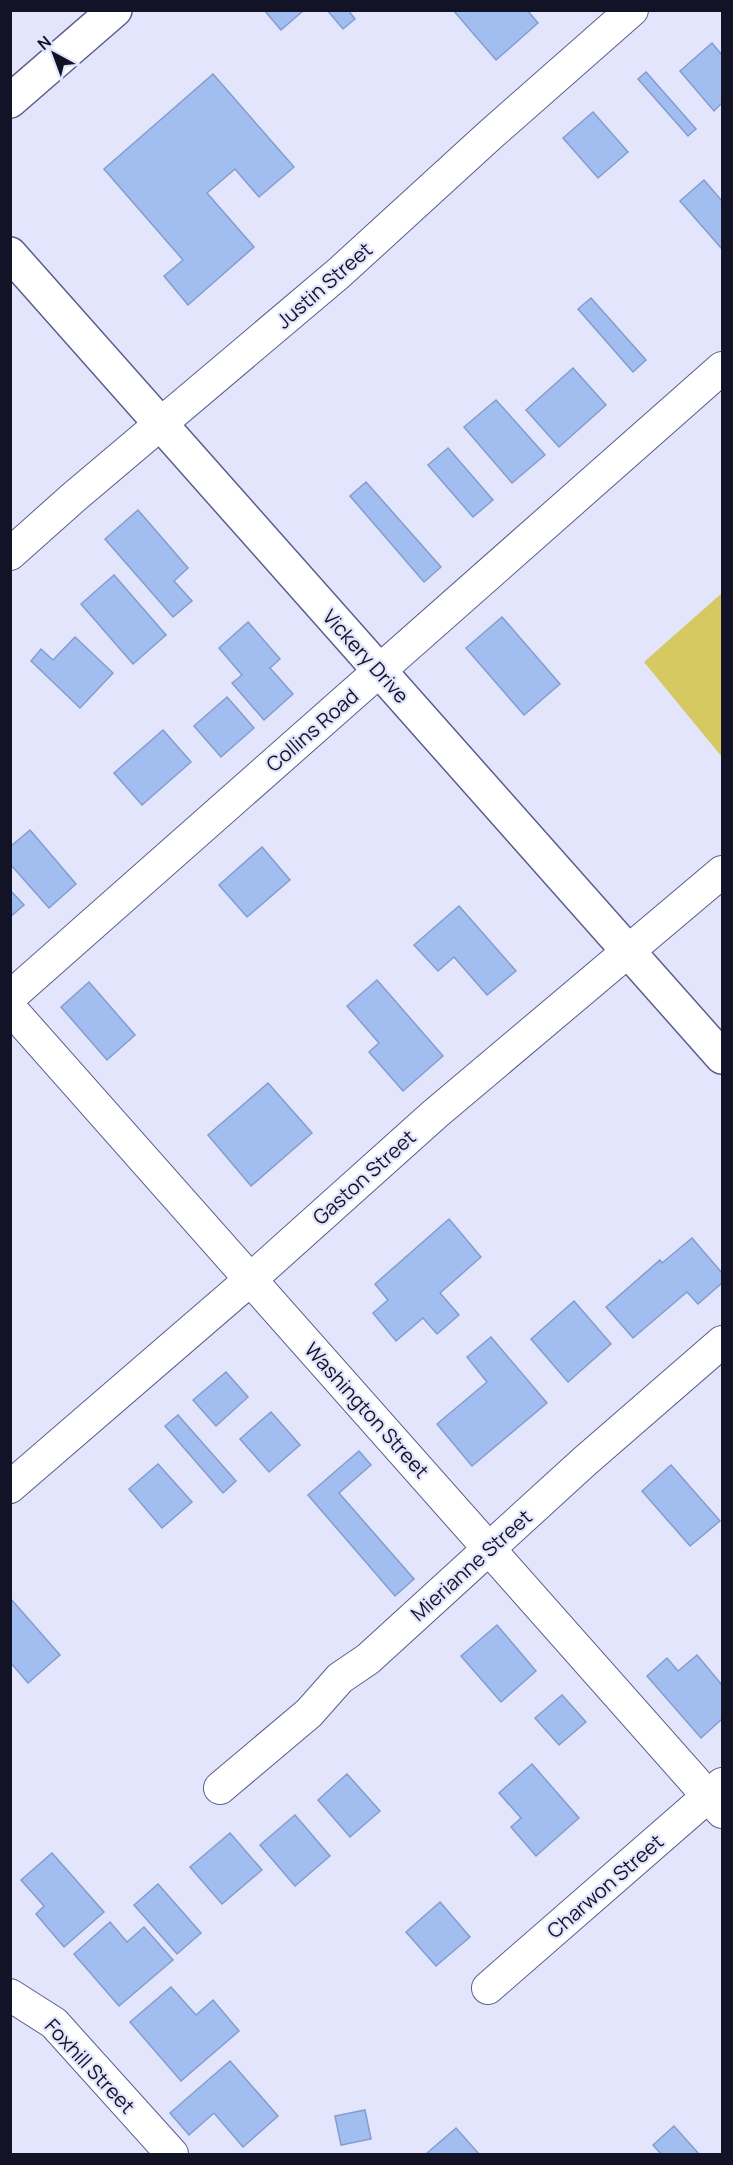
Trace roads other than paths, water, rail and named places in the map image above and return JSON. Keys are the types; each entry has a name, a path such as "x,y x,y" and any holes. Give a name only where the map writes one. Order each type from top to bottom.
{"street":[{"path":"10,101 115,10"},
{"name":"Justin Street","path":"10,554 339,273 490,135 632,10"},
{"name":"Vickery Drive","path":"10,254 723,1056"},
{"name":"Collins Road","path":"10,997 723,368"},
{"name":"Gaston Street","path":"10,1487 251,1279 435,1114 723,872"},
{"name":"Washington Street","path":"10,1008 489,1548 718,1797"},
{"name":"Mierianne Street","path":"220,1788 309,1713 340,1678 368,1659 585,1461 723,1342"},
{"name":"Charwon Street","path":"488,1988 718,1797"},
{"name":"Foxhill Street","path":"10,1995 54,2023 172,2154"}]}
